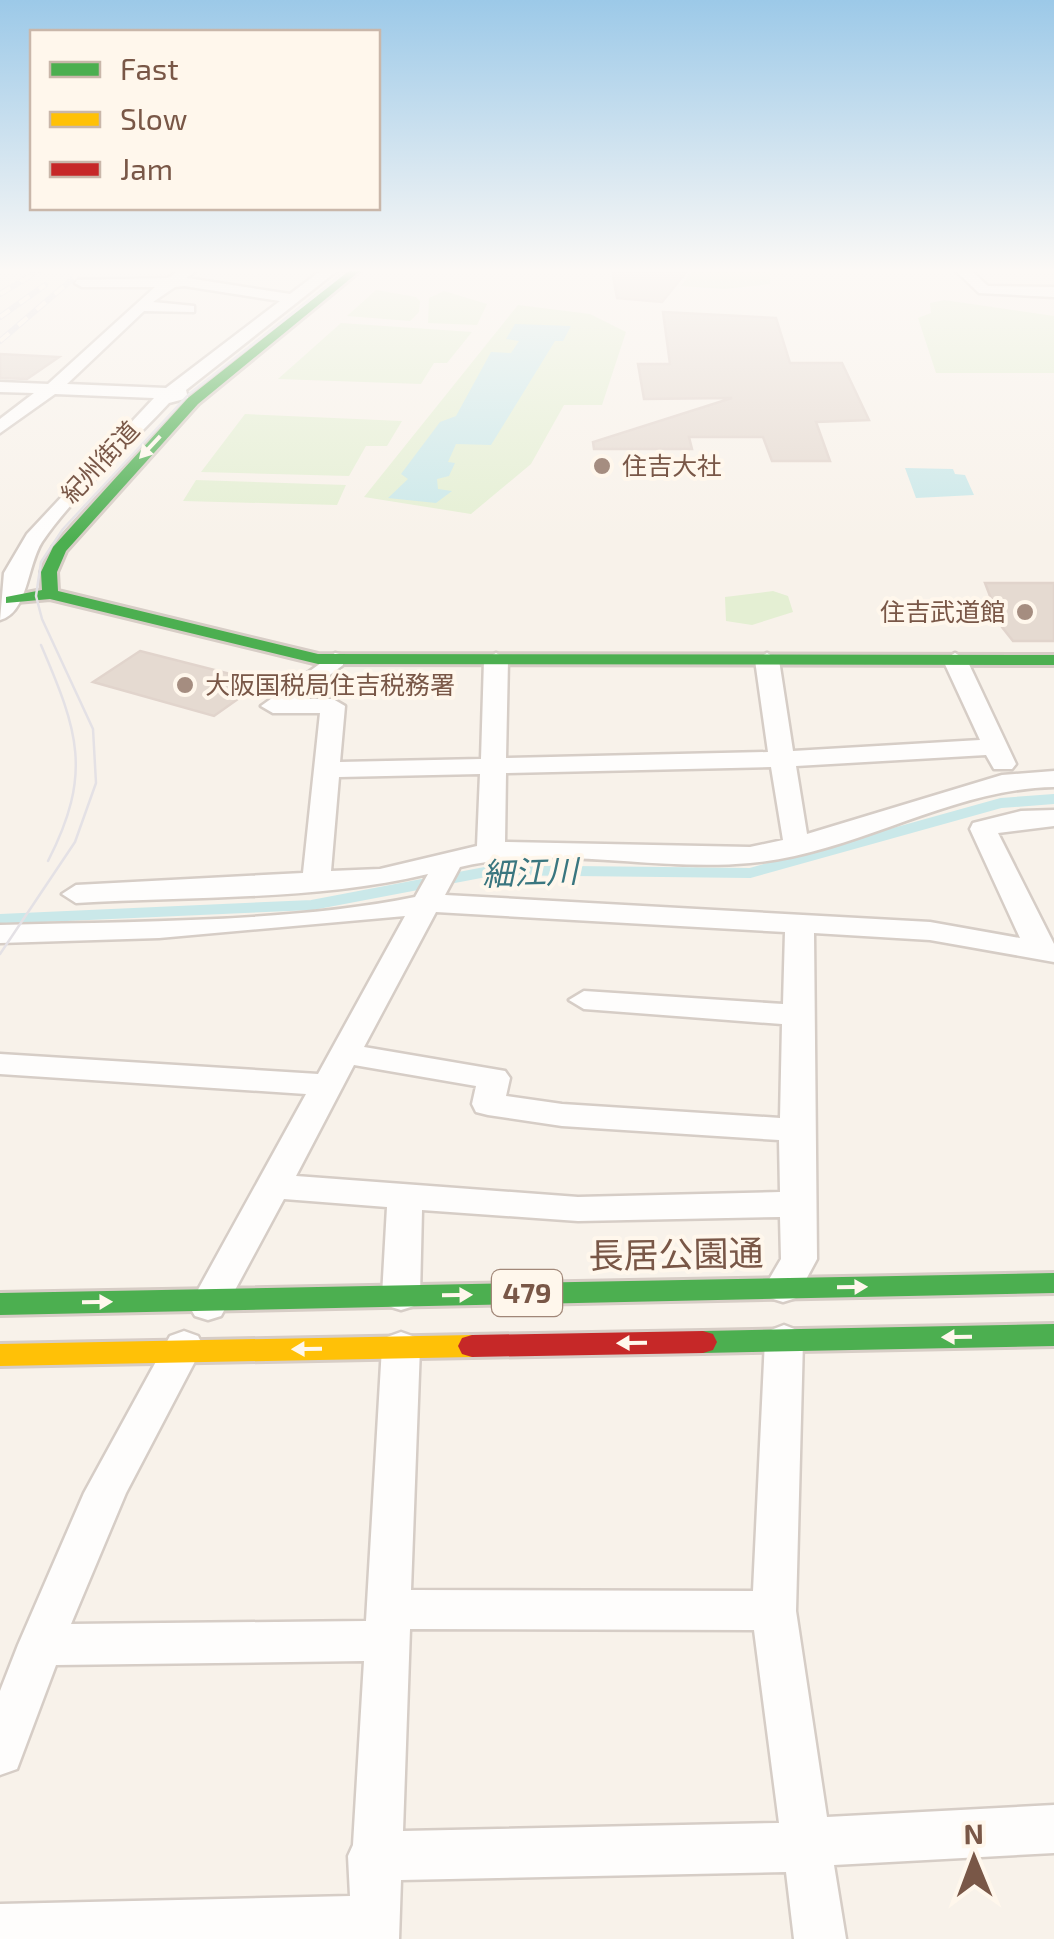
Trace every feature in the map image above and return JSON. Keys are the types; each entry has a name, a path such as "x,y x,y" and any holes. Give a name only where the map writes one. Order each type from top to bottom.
{"main road":[{"name":"紀州街道","path":"50,594 49,572 59,550 199,396 243,360"},
{"path":"6,606 50,594 262,648 334,660 1054,660"},
{"name":"長居公園通","path":"0,1304 1054,1284"},
{"name":"479","path":"0,1356 1054,1336"}],"street":[{"path":"0,428 83,360"},
{"name":"紀州街道","path":"6,606 16,573 34,538 170,393 213,360"},
{"path":"0,387 199,396"},
{"path":"316,882 334,706 273,706 334,660"},
{"path":"491,851 496,660"},
{"path":"766,660 794,836"},
{"path":"955,660 1011,780"},
{"path":"327,770 780,759 995,747"},
{"path":"76,894 380,877 491,851 544,848 750,855 795,846 1011,780 1054,779"},
{"path":"1047,951 983,829 1021,818 1054,818"},
{"path":"0,1752 40,1644 161,1384 331,1085 449,860"},
{"path":"0,934 318,918 378,913 427,902 952,933 1047,951"},
{"path":"783,1288 800,1259 796,1015 800,922"},
{"path":"584,1000 796,1015"},
{"path":"348,1054 494,1078 488,1104 562,1115 796,1130"},
{"path":"0,1064 331,1085"},
{"path":"274,1186 578,1208 798,1204"},
{"path":"400,1296 405,1195"},
{"path":"784,1340 774,1611 820,1939"},
{"path":"0,1930 373,1930 400,1347"},
{"path":"40,1644 388,1625 774,1611"},
{"path":"374,1856 807,1844 1054,1830"}],"green space":[{"path":"299,360 449,360 434,363 421,384 278,379"},
{"path":"473,360 617,360 602,405 564,405 531,464 471,514 364,497"},
{"path":"932,360 1054,360 1054,373 936,373"},
{"path":"245,414 402,421 387,446 366,446 349,476 201,472"},
{"path":"196,480 346,485 337,505 183,501"},
{"path":"773,591 788,596 793,612 752,625 726,621 725,597"}],"water":[{"path":"486,360 543,360 491,445 456,444 448,462 455,463 449,476 437,479 438,489 452,491 436,503 388,498 408,479 401,474 440,422 456,416"},
{"path":"905,468 953,469 955,474 965,475 974,495 916,498"}],"building":[{"path":"0,360 54,360 27,379 0,378"},
{"path":"670,360 842,363 869,420 816,422 830,461 772,461 763,437 689,437 692,449 594,449 593,442 732,398 644,399 638,364 670,364"},
{"name":"住吉武道館","path":"985,583 1054,583 1054,641 1013,641 1002,627"},
{"name":"大阪国税局住吉税務署","path":"140,651 262,682 214,716 93,682"}],"waterway":[{"name":"細江川","path":"0,919 312,905 496,870 750,873 1001,803 1054,799"}],"tram line":[{"path":"0,954 75,842 96,783 93,729 42,619 36,596 41,562 63,529 189,394 232,360"},
{"path":"41,645 64,703 75,752 71,802 48,861"}],"traffic: fast":[{"path":"50,594 49,572 59,550 193,401 243,360"},
{"path":"12,600 50,594 318,659 1054,660"},
{"path":"0,1304 1054,1283"},
{"path":"703,1342 1054,1335"}],"traffic: slow":[{"path":"0,1355 472,1346"}],"traffic: jam":[{"path":"472,1346 703,1342"}],"place":[{"name":"住吉大社","path":"602,466"},
{"name":"住吉武道館","path":"1025,612"},
{"name":"大阪国税局住吉税務署","path":"185,685"}]}
